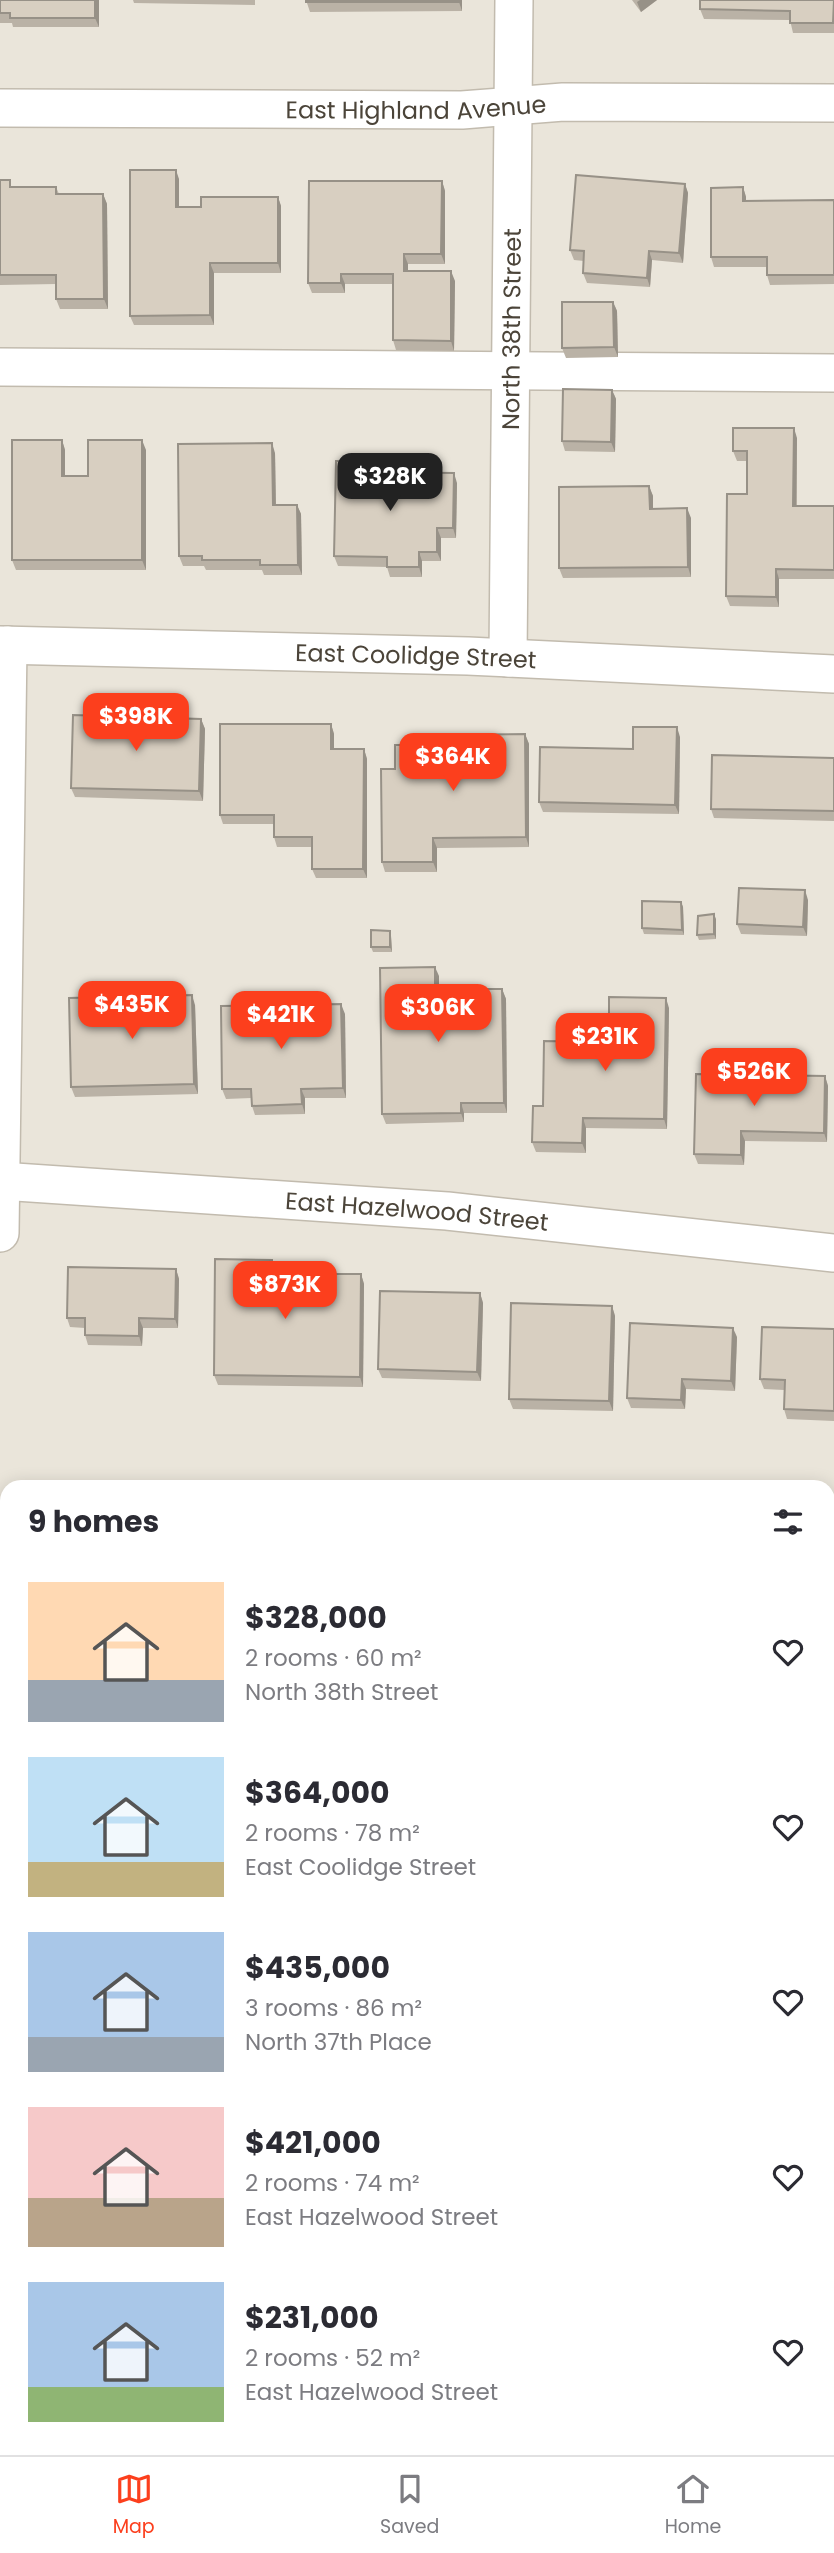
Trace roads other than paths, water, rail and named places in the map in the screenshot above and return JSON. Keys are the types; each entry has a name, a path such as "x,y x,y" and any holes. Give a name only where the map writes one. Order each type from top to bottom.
{"street":[{"name":"North 38th Street","path":"508,658 514,0"},
{"name":"East Highland Avenue","path":"0,108 462,110 563,102 834,103"},
{"path":"0,367 834,373"},
{"path":"0,1233 4,645"},
{"name":"East Coolidge Street","path":"4,645 508,658 834,674"},
{"name":"East Hazelwood Street","path":"1,1181 447,1210 834,1253"}]}
